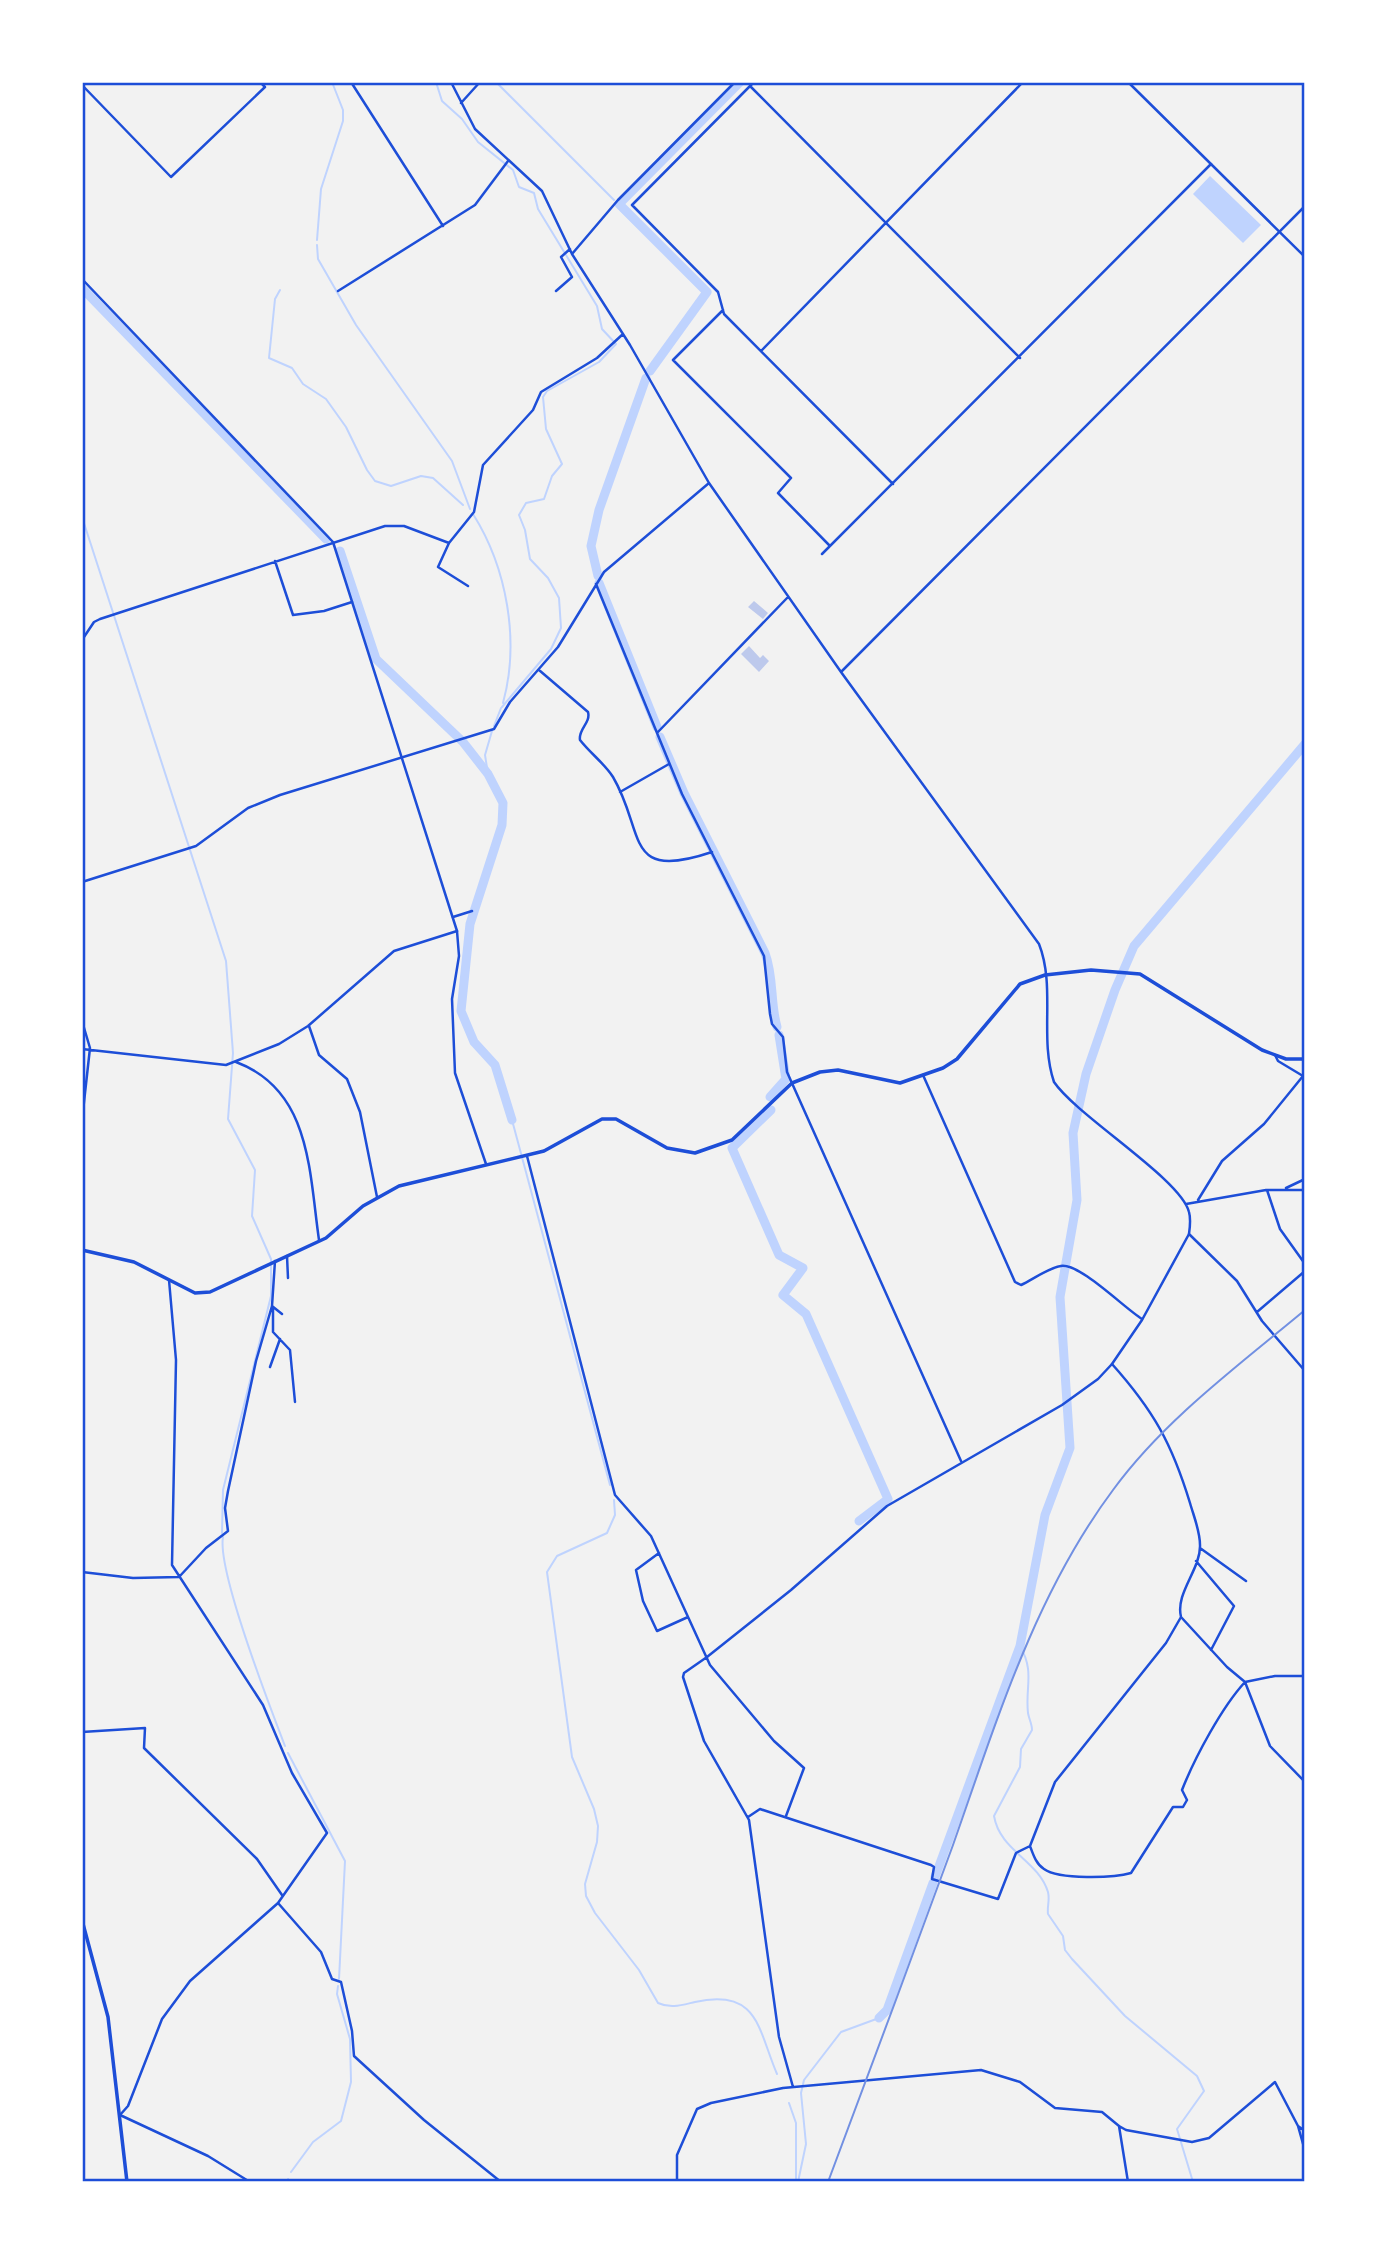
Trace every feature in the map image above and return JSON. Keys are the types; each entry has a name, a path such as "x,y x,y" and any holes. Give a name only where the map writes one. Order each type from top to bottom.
{"main road":[{"path":"82,1250 134,1262 202,1294 319,1240 377,1197 407,1183 555,1147 594,1121 608,1119 622,1122 667,1148 685,1153 705,1152 732,1140 792,1083 830,1070 900,1083 957,1059 1020,984 1045,975 1068,971 1127,971 1148,977 1275,1055 1305,1059"},
{"path":"82,1920 105,2006 127,2182"}],"street":[{"path":"82,85 171,177 265,87 260,82"},
{"path":"351,82 443,226"},
{"path":"451,82 475,129 507,163 542,191 566,252"},
{"path":"461,103 480,82"},
{"path":"572,254 618,200 735,82"},
{"path":"754,82 632,205 718,292 723,310 761,351 893,484"},
{"path":"761,351 884,221 1023,82"},
{"path":"1128,82 1305,257"},
{"path":"750,86 1020,358"},
{"path":"338,291 475,205 507,163"},
{"path":"822,554 1211,164"},
{"path":"841,672 1305,206"},
{"path":"566,252 572,254 624,334 709,483 841,672 1034,936 1042,952 1048,1065 1057,1088 1165,1182 1186,1204 1189,1212 1189,1234 1142,1320 1112,1364 1073,1399 961,1461 887,1506 772,1606 684,1673 704,1741 748,1817 779,2037 793,2087"},
{"path":"556,291 572,277 561,257 566,252"},
{"path":"82,279 333,542 457,931 459,956 452,999 456,1073 486,1164"},
{"path":"723,310 673,360 791,478 778,493 830,546"},
{"path":"468,586 438,567 449,543 473,514 483,465 533,410 541,392 597,358 624,334"},
{"path":"82,882 188,848 248,808 493,728 510,702 558,647 604,572 709,483"},
{"path":"82,640 94,622 111,615 333,542 395,525 436,536 449,543"},
{"path":"275,561 293,615 324,611 352,602"},
{"path":"596,584 669,764 764,956 772,1024 783,1037 785,1067 961,1461"},
{"path":"657,733 788,597"},
{"path":"539,670 587,712 588,720 579,734 580,740 610,773 620,792 638,845 658,862 685,861 712,852"},
{"path":"620,792 669,764"},
{"path":"453,917 472,911"},
{"path":"82,1049 207,1065 234,1063 279,1044 308,1026 394,951 457,931"},
{"path":"82,1021 90,1048 82,1120"},
{"path":"308,1026 319,1055 346,1079 360,1112 377,1197"},
{"path":"1198,1200 1222,1160 1264,1124 1304,1076 1278,1061 1275,1055"},
{"path":"234,1063 270,1080 287,1098 299,1122 319,1240"},
{"path":"923,1075 1015,1282 1020,1285 1061,1266 1069,1267 1103,1288 1142,1320"},
{"path":"525,1156 615,1495 651,1536 710,1665 765,1731 804,1768 786,1816"},
{"path":"1286,1188 1305,1179"},
{"path":"1186,1204 1266,1190 1286,1188 1305,1191"},
{"path":"1266,1190 1286,1240 1305,1264"},
{"path":"1189,1234 1237,1281 1257,1312 1305,1371"},
{"path":"286,1256 288,1278"},
{"path":"272,1262 273,1332 290,1350 295,1402"},
{"path":"1257,1312 1305,1271"},
{"path":"169,1280 176,1360 170,1558 178,1577 263,1705 292,1773 327,1833 278,1903 190,1981 159,2023 128,2106 120,2115 208,2156 250,2182"},
{"path":"272,1306 282,1314"},
{"path":"82,1572 133,1578 178,1577 206,1548 228,1531 225,1508 228,1491 256,1361 272,1306"},
{"path":"270,1367 280,1339"},
{"path":"748,1817 760,1810 786,1816 931,1865 934,1867 932,1879 995,1899 1000,1896 1017,1852 1030,1846 1055,1782 1166,1643 1181,1617 1182,1601 1200,1548 1172,1447 1147,1406 1112,1364"},
{"path":"1200,1548 1246,1581"},
{"path":"659,1553 636,1570 643,1601 657,1631 688,1617"},
{"path":"1196,1561 1234,1606 1211,1650"},
{"path":"1181,1617 1245,1682 1270,1746 1305,1782"},
{"path":"1030,1846 1041,1867 1058,1874 1100,1876 1131,1873 1173,1807 1183,1807 1187,1800 1182,1790 1191,1768 1227,1703 1245,1682 1275,1676 1305,1676"},
{"path":"82,1732 145,1728 144,1748 257,1859 282,1895"},
{"path":"278,1903 321,1952 332,1979 341,1982 352,2031 354,2056 424,2120 501,2182"},
{"path":"677,2182 677,2155 697,2109 711,2102 793,2087 981,2070 1015,2079 1055,2108 1102,2112 1126,2130 1199,2141 1219,2132 1275,2082 1298,2126 1305,2151"},
{"path":"1119,2126 1128,2182"},
{"path":"1298,2126 1305,2131"}],"water":[{"path":"1210,176 1261,225 1243,243 1193,194"}],"building":[{"path":"754,601 768,613 763,619 748,607"},
{"path":"749,646 760,658 763,655 769,661 759,672 741,654"}],"waterway":[{"path":"317,240 321,189 343,121 343,110 332,82"},
{"path":"436,82 442,101 462,119 478,142 513,170 519,187 534,193 538,209 597,306 602,329 616,344 599,362 547,391 543,397 546,429 562,464 552,476 544,499 526,503 519,515 525,530 530,559 548,578 559,598 561,628 551,649 502,707"},
{"path":"496,82 614,200"},
{"path":"650,371 707,292 619,204 740,82"},
{"path":"317,245 318,259 356,325 452,461 470,509"},
{"path":"82,288 326,539"},
{"path":"280,290 275,299 269,358 292,368 303,384 326,399 346,427 375,481 391,486 421,476 433,478 463,505"},
{"path":"598,576 591,546 599,510 646,378"},
{"path":"473,514 494,558 507,606 510,655 503,703"},
{"path":"82,517 226,961 233,1053 228,1119 255,1170 252,1216 271,1259 271,1296 223,1490 222,1533"},
{"path":"340,551 376,659 463,742 488,774 503,803 502,825 470,924 461,1011 474,1042 495,1065 512,1120"},
{"path":"599,583 657,727"},
{"path":"494,726 501,708"},
{"path":"488,774 485,755 492,731"},
{"path":"660,737 684,793 765,953 777,1027"},
{"path":"935,1877 1020,1646 1045,1515 1070,1448 1060,1297 1077,1200 1073,1133 1086,1074 1115,990 1134,946 1305,744"},
{"path":"770,1097 786,1079 779,1035"},
{"path":"771,1110 732,1148 779,1255 803,1268 783,1295 806,1314 888,1499 859,1521"},
{"path":"512,1120 610,1485"},
{"path":"614,1500 615,1515 607,1533 557,1556 547,1572 572,1757 594,1809 598,1826 597,1842 585,1884 586,1896 595,1913 639,1970 658,2003 677,2006 716,1999 732,2001 744,2007 760,2028 777,2074"},
{"path":"223,1537 223,1554 236,1608 285,1746"},
{"path":"1020,1646 1027,1664 1027,1704 1032,1730 1021,1749 1020,1767 994,1816 1004,1838 1043,1881 1049,1895 1048,1914 1063,1936 1065,1950 1072,1959 1125,2016 1197,2076 1204,2091 1177,2129 1193,2182"},
{"path":"288,1753 345,1861 339,1979"},
{"path":"879,2018 887,2010 933,1883"},
{"path":"291,2172 313,2142 341,2121 351,2082 350,2039 337,1994 338,1986"},
{"path":"798,2182 806,2144 801,2093 804,2080 841,2032 879,2018"},
{"path":"789,2103 796,2123 796,2182"}],"railway":[{"path":"828,2182 1002,1707 1039,1617 1061,1573 1113,1490 1155,1440 1203,1394 1305,1310"}]}
